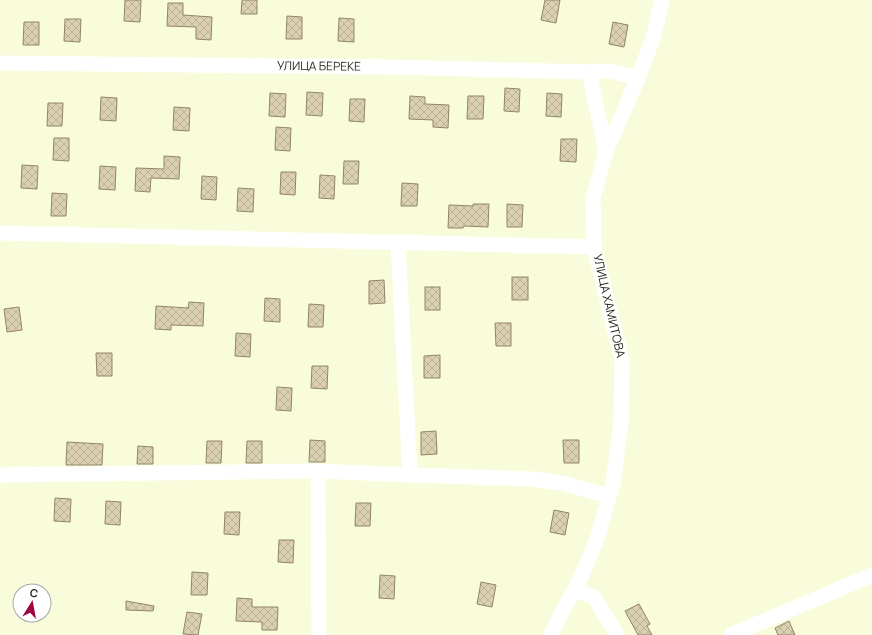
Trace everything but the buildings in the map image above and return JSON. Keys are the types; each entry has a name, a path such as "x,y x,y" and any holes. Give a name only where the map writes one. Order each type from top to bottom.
{"street":[{"name":"УЛИЦА ХАМИТОВА","path":"551,635 581,578 597,539 613,484 621,422 622,360 594,247 593,198 606,152 638,78 652,38 662,0"},
{"name":"УЛИЦА БЕРЕКЕ","path":"0,63 379,67 589,72 610,71 638,78"},
{"path":"589,72 606,152"},
{"path":"0,233 594,247"},
{"path":"398,243 410,475"},
{"path":"318,471 319,635"},
{"path":"0,475 318,471 532,479 562,483 610,496"},
{"path":"731,635 872,575"},
{"path":"574,590 594,597 617,635"}]}
